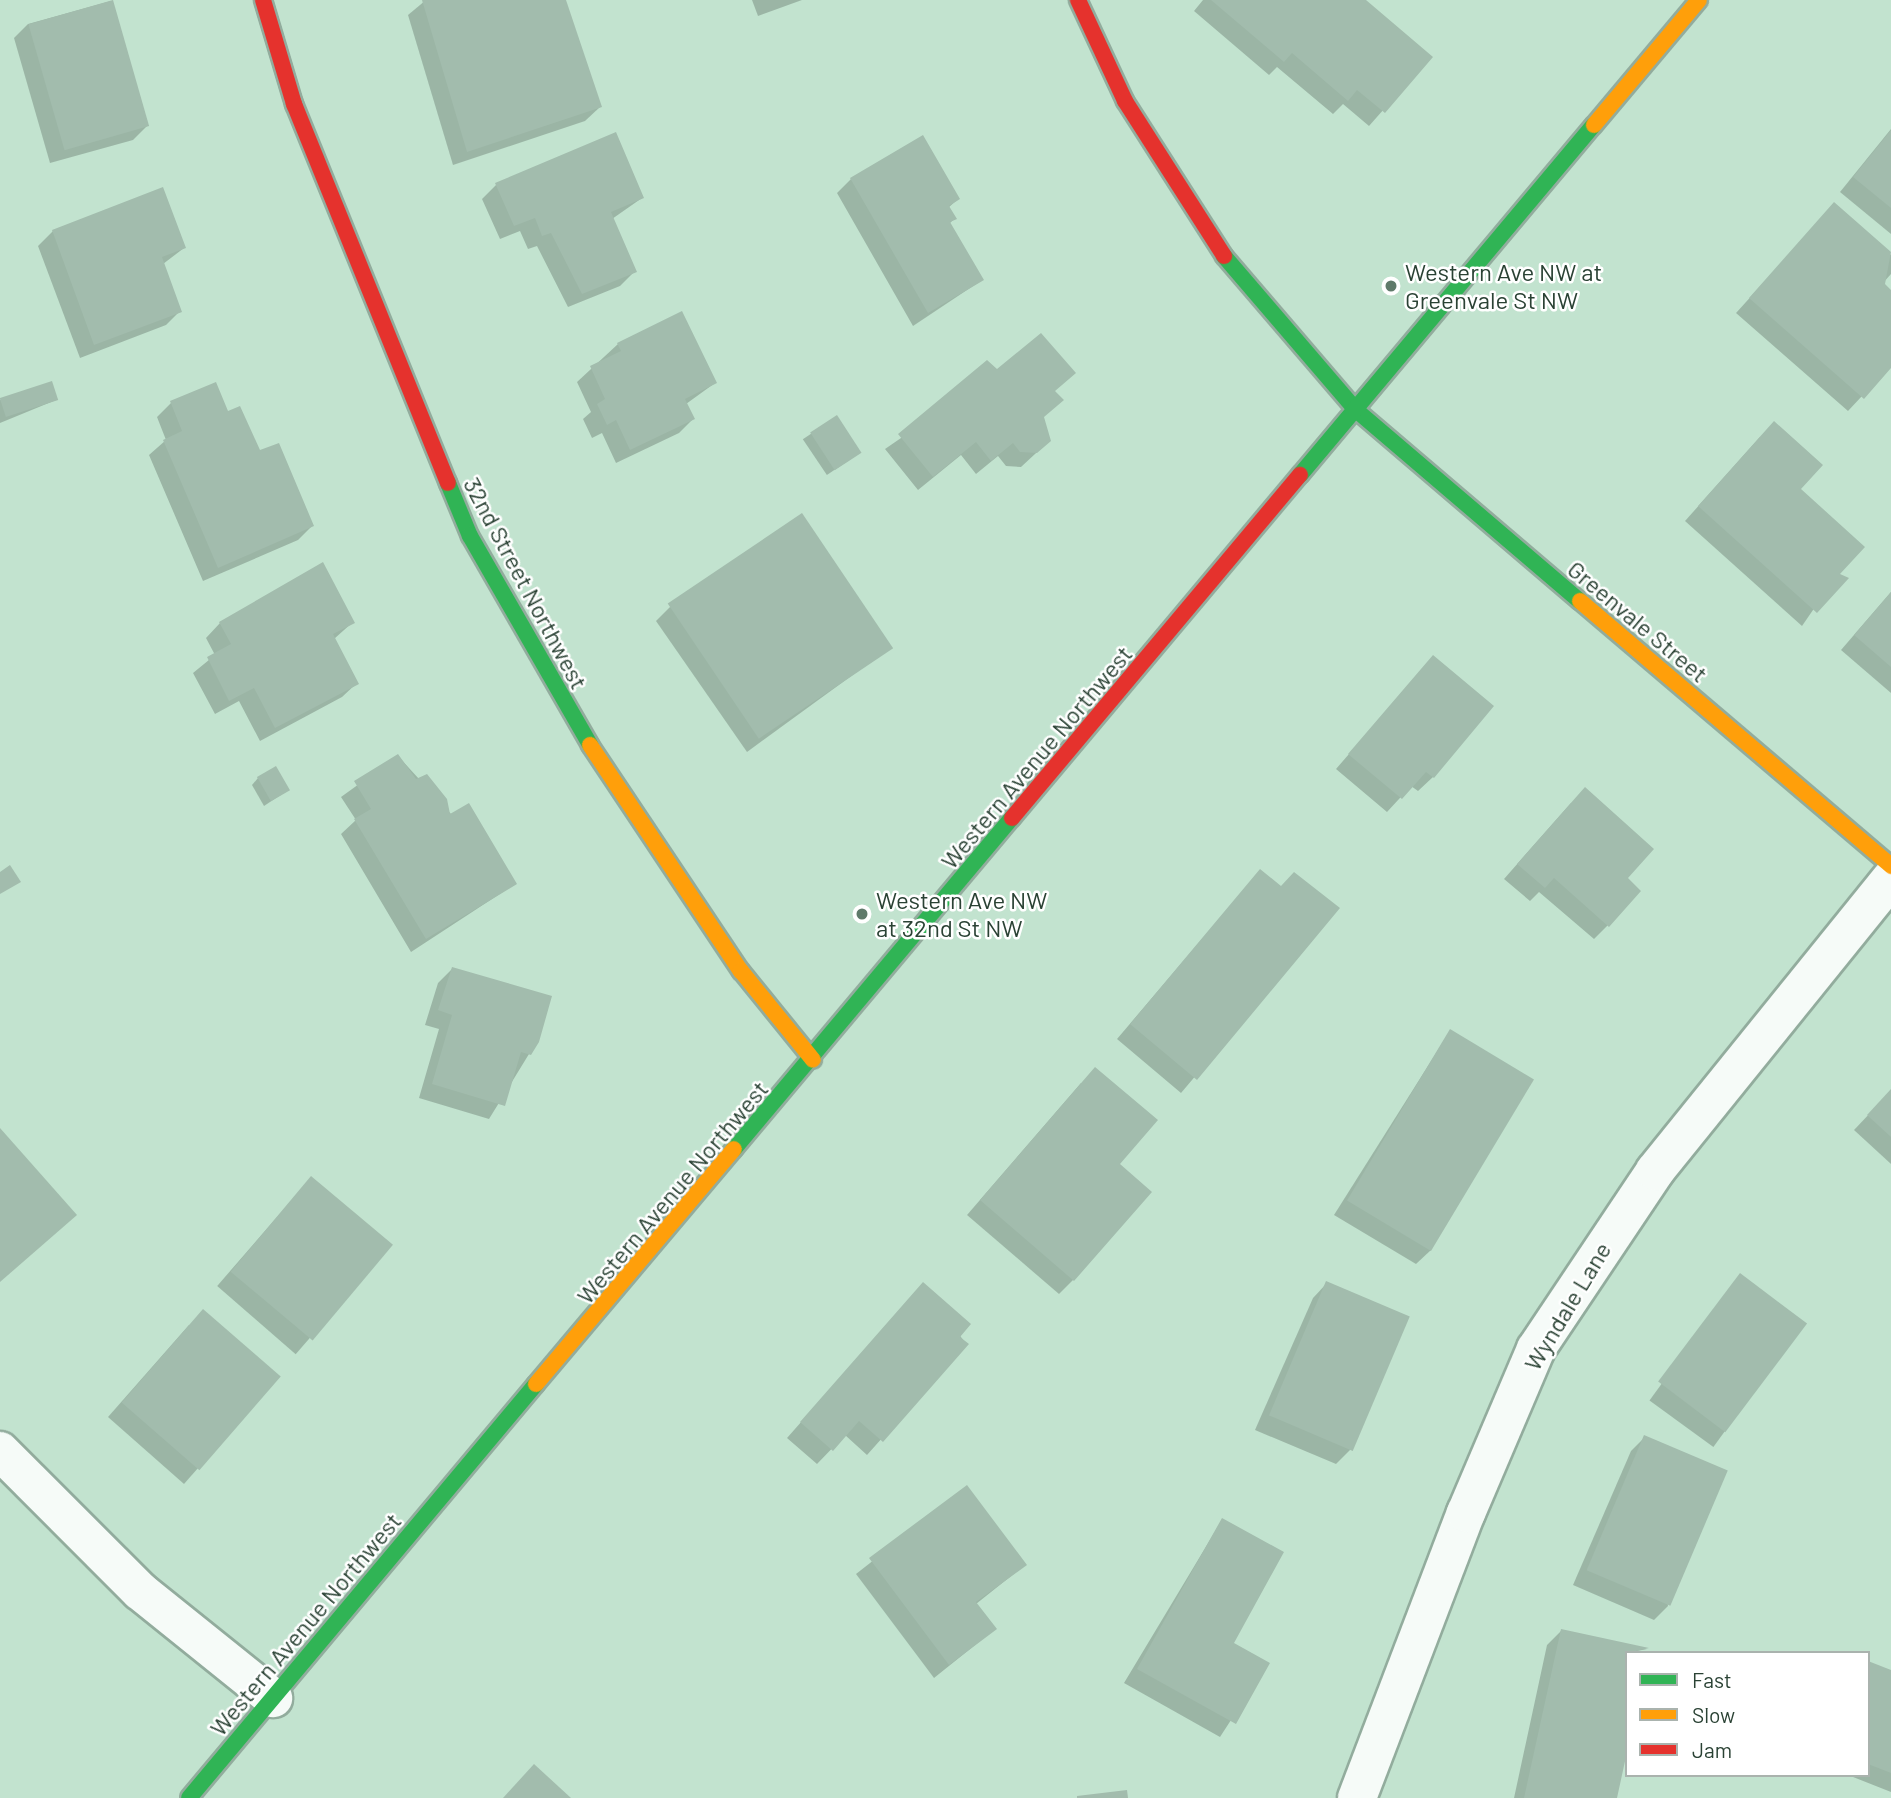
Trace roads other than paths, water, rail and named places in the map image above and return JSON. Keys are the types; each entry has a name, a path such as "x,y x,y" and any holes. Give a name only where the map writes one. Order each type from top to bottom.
{"street":[{"name":"32nd Street Northwest","path":"263,0 317,164 470,536 594,753 741,971 813,1060"},
{"name":"Greenvale Street","path":"1078,0 1125,101 1202,226 1284,333 1356,410 1891,866"},
{"name":"Western Avenue Northwest","path":"189,1798 813,1060 1699,0"},
{"name":"Wyndale Lane","path":"1357,1798 1470,1501 1536,1349 1655,1171 1891,879"},
{"path":"0,1451 140,1591 273,1698"}],"place":[{"name":"Western Ave NW at Greenvale St NW","path":"1391,286"},
{"name":"Western Ave NW at 32nd St NW","path":"862,914"}]}
